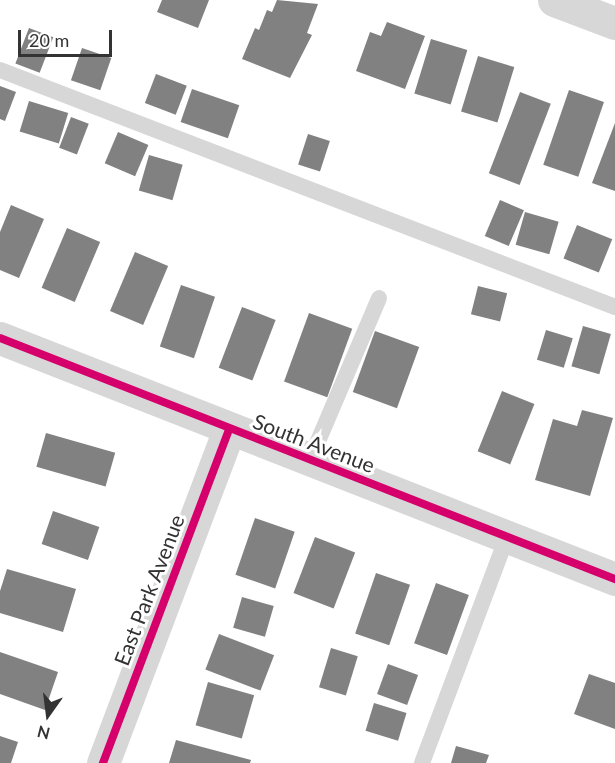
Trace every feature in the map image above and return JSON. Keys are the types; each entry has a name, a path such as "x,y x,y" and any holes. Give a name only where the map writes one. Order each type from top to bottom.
{"street":[{"path":"554,0 615,23"},
{"name":"South Avenue","path":"0,338 615,579"},
{"name":"East Park Avenue","path":"103,763 229,429"}],"lane":[{"path":"0,70 615,307"},
{"path":"310,460 379,298"},
{"path":"422,763 507,537"}],"building":[{"path":"162,0 209,0 198,28 157,12"},
{"path":"277,0 318,4 307,33 312,35 290,78 242,59 255,28 259,30 267,10 272,12"},
{"path":"387,22 425,36 405,89 356,71 370,32 381,36"},
{"path":"29,28 53,37 40,73 15,63"},
{"path":"431,39 467,50 451,105 414,94"},
{"path":"82,48 111,58 100,90 71,80"},
{"path":"478,56 514,67 497,123 461,111"},
{"path":"156,74 187,86 176,115 145,103"},
{"path":"0,86 16,92 5,121 0,119"},
{"path":"192,89 239,105 228,138 181,122"},
{"path":"569,90 604,102 578,177 543,165"},
{"path":"520,92 551,104 520,185 489,173"},
{"path":"29,101 68,113 59,144 20,132"},
{"path":"71,117 89,124 77,155 59,148"},
{"path":"615,123 615,191 592,183"},
{"path":"118,132 148,145 135,176 105,163"},
{"path":"308,134 330,141 320,172 298,164"},
{"path":"149,155 183,165 172,200 139,191"},
{"path":"500,200 524,210 509,246 485,236"},
{"path":"11,205 44,219 19,278 0,270 0,232"},
{"path":"525,212 559,222 549,254 516,245"},
{"path":"577,225 612,239 599,273 564,258"},
{"path":"67,228 100,242 75,302 42,288"},
{"path":"135,252 168,266 143,325 110,311"},
{"path":"181,285 215,297 194,358 160,346"},
{"path":"478,286 507,293 500,321 471,314"},
{"path":"242,307 276,320 252,381 219,368"},
{"path":"309,313 352,329 327,397 284,382"},
{"path":"583,326 611,334 599,374 571,366"},
{"path":"546,330 573,338 564,368 537,360"},
{"path":"375,331 419,347 397,408 353,392"},
{"path":"502,391 534,404 510,464 478,451"},
{"path":"582,410 613,418 590,496 535,480 553,419 577,426"},
{"path":"46,433 115,453 106,486 36,467"},
{"path":"53,511 99,527 88,560 42,544"},
{"path":"255,518 295,532 275,588 235,575"},
{"path":"315,537 355,552 334,608 293,593"},
{"path":"7,569 76,589 63,632 0,613 0,591"},
{"path":"376,573 410,585 389,645 355,634"},
{"path":"436,583 469,595 447,655 414,643"},
{"path":"242,597 274,606 265,637 233,628"},
{"path":"219,634 274,655 260,691 205,669"},
{"path":"331,648 358,656 346,695 319,687"},
{"path":"0,652 58,672 45,710 0,694"},
{"path":"388,664 418,675 407,705 377,694"},
{"path":"589,674 615,683 615,729 574,714"},
{"path":"208,682 254,695 242,738 196,725"},
{"path":"374,703 407,713 398,741 366,731"},
{"path":"0,736 18,742 11,763 0,763"},
{"path":"176,740 251,760 250,763 169,763"},
{"path":"456,746 489,755 486,763 451,763"}],"cycle path":[{"path":"0,338 615,579"},
{"path":"103,763 229,429"}]}
